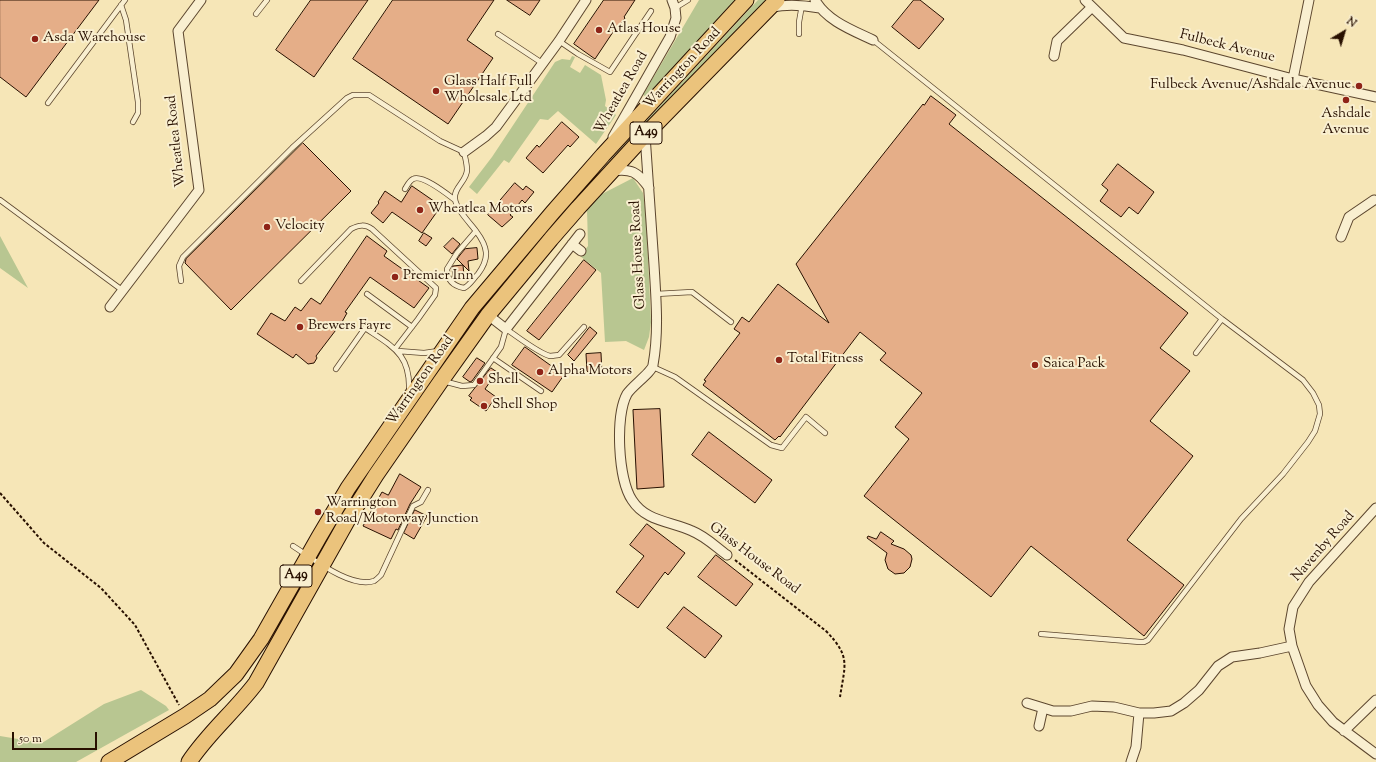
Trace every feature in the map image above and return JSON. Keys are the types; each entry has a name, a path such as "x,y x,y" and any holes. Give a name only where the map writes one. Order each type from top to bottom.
{"highway":[{"name":"Warrington Road","path":"110,762 210,699 236,674 261,639 308,555 348,488 472,308 520,249 602,156 746,0"},
{"name":"Warrington Road","path":"189,762 200,747 242,701 256,683 322,564 376,475 488,315 551,238 612,171 645,135 773,4"}],"street":[{"path":"464,152 496,127 559,41 586,0"},
{"name":"Fulbeck Avenue","path":"1084,0 1124,38 1183,50 1293,79 1376,97"},
{"path":"1293,79 1309,0"},
{"name":"Wheatlea Road","path":"110,307 199,190 178,31 198,1"},
{"path":"820,3 836,21 873,40"},
{"name":"Warrington Road","path":"773,4 802,5 820,3"},
{"name":"Wheatlea Road","path":"602,156 670,37 675,22 674,4"},
{"path":"1054,56 1057,41 1091,8"},
{"name":"Glass House Road","path":"645,135 656,294 657,331 653,367 628,393 620,415 623,478 626,490 631,500 637,508 645,514 665,523 692,530 727,555"},
{"name":"Glass House Road","path":"612,171 623,169 632,171 638,175 649,190"},
{"path":"1341,237 1349,217 1375,199"},
{"path":"488,315 506,329 580,234"},
{"path":"572,244 581,251"},
{"name":"Navenby Road","path":"1376,508 1308,582 1293,607 1289,629 1292,646 1306,686 1318,704 1333,722 1376,754"},
{"path":"1027,703 1053,711 1071,711 1092,706 1114,707 1139,712 1154,713 1171,711 1184,703 1199,690 1218,666 1232,657 1292,646"},
{"path":"1344,731 1376,700"},
{"path":"1039,726 1043,708"},
{"path":"1131,762 1136,747 1139,712"}],"lane":[{"path":"48,103 125,0"},
{"path":"256,14 267,0"},
{"path":"674,4 688,0"},
{"path":"121,5 126,20 138,102 138,113 133,122"},
{"path":"798,34 798,22 802,5"},
{"path":"559,41 578,54 610,72 651,11"},
{"path":"498,34 542,63"},
{"path":"873,40 1222,319 1303,380 1309,387 1319,405 1320,414 1315,432 1308,442 1283,474 1241,520 1148,640 1140,642 1041,634"},
{"path":"181,281 179,266 183,257 292,148 347,98 353,95 369,95 440,141 464,152 467,171 455,193 455,200 461,211 476,231 486,247 487,253 482,269 464,288 455,285 449,280 447,269 457,252 476,231"},
{"path":"404,189 411,180 420,178 455,200"},
{"path":"0,200 122,290"},
{"path":"301,281 351,229 360,225 368,227 436,288 436,295 397,350"},
{"path":"656,294 692,292 731,322"},
{"path":"367,294 412,327"},
{"path":"1196,353 1222,319"},
{"path":"441,381 462,386 474,385 501,347 506,329 541,352 550,356 555,356 559,355 584,327"},
{"path":"336,369 366,328 397,350 407,368 409,376 409,399"},
{"path":"397,350 424,353 443,350"},
{"path":"493,358 540,391"},
{"path":"653,367 675,377 772,445 782,448 806,417 825,432"},
{"path":"293,546 344,578 364,582 374,581 381,576 413,506 421,502 428,490"}],"path":[{"path":"0,493 44,543 101,588 135,625 185,716"},
{"name":"Glass House Road","path":"727,555 826,631 837,642 843,653 845,664 840,697"}],"green space":[{"path":"699,0 736,0 647,97 643,95"},
{"path":"758,0 773,0 531,257 528,252 622,147"},
{"path":"572,56 575,57 570,67 580,73 585,65 601,75 606,100 605,106 616,115 596,144 558,111 548,120 540,119 509,163 504,160 477,194 469,187 492,157 555,62 562,59 570,60"},
{"path":"633,178 643,193 646,215 651,322 649,337 644,350 626,341 605,342 601,273 580,256 588,246 587,209 600,195"},
{"path":"0,236 28,288 0,268"},
{"path":"141,690 166,706 169,710 76,762 0,762 0,736 42,743 104,704"}],"building":[{"name":"Asda Warehouse","path":"0,0 99,0 26,97 0,77"},
{"path":"311,0 368,0 314,77 276,50"},
{"name":"Glass Half Full Wholesale Ltd","path":"393,0 494,0 467,40 493,58 448,124 353,59"},
{"path":"507,0 540,0 530,15"},
{"name":"Atlas House","path":"604,0 635,0 617,30 615,29 595,59 574,44"},
{"path":"914,0 920,0 944,19 919,49 892,27"},
{"name":"Saica Pack","path":"931,96 956,115 949,124 1188,313 1160,348 1190,371 1150,421 1193,456 1127,540 1184,585 1144,636 1031,546 991,597 864,496 909,439 895,427 922,393 880,360 886,353 860,332 780,437 779,436 775,440 703,385 706,381 704,380 740,333 734,329 742,317 749,322 778,284 829,323 796,264 923,104 924,105"},
{"path":"562,122 579,137 570,147 568,145 543,173 526,158 537,145 539,147"},
{"name":"Velocity","path":"303,143 351,191 231,310 185,263 186,259"},
{"path":"1118,164 1154,192 1138,214 1129,207 1121,217 1100,201 1108,190 1102,185"},
{"path":"515,183 523,190 526,186 534,192 525,203 522,200 510,215 513,217 502,227 488,215"},
{"name":"Wheatlea Motors","path":"412,186 441,206 422,233 392,212 383,223 371,213 379,203 378,202 385,191 401,202"},
{"path":"424,233 432,238 426,246 419,241"},
{"path":"367,236 387,251 384,256 429,288 414,308 370,277 345,312 347,313 342,322 316,356 317,358 314,363 308,364 296,354 293,358 257,334 271,313 285,321 295,307 301,311 311,298 320,304"},
{"path":"453,238 460,244 452,254 444,247"},
{"path":"477,248 478,259 468,261 469,271 457,259 465,249"},
{"path":"584,260 596,270 539,340 527,331"},
{"path":"463,265 464,276 453,277 453,266"},
{"path":"590,327 597,333 574,361 568,355"},
{"name":"Alpha Motors","path":"525,347 564,375 552,392 512,365"},
{"path":"601,353 602,374 591,374 587,371 586,354"},
{"path":"477,358 485,363 470,382 463,377"},
{"path":"491,368 497,372 485,389 496,397 486,411 470,400 472,398 469,396"},
{"path":"660,409 664,487 637,489 633,410"},
{"path":"709,432 772,480 755,503 692,455"},
{"path":"400,474 421,487 410,504 398,530 396,529 391,539 363,526 382,492 388,495"},
{"path":"415,510 427,516 414,539 404,533"},
{"path":"647,524 685,553 668,575 665,572 638,608 616,592 644,556 630,545"},
{"path":"881,532 894,541 891,544 904,549 911,555 912,559 910,567 904,573 895,574 888,569 885,560 887,553 867,538 868,536 876,539"},
{"path":"716,555 753,584 736,606 698,577"},
{"path":"684,607 722,636 705,658 667,628"}],"place":[{"name":"Atlas House","path":"599,30"},
{"name":"Asda Warehouse","path":"35,39"},
{"name":"Fulbeck Avenue/Ashdale Avenue","path":"1359,86"},
{"name":"Glass Half Full Wholesale Ltd","path":"436,91"},
{"name":"Ashdale Avenue","path":"1346,100"},
{"name":"Wheatlea Motors","path":"420,210"},
{"name":"Velocity","path":"267,227"},
{"name":"Premier Inn","path":"395,277"},
{"name":"Brewers Fayre","path":"300,327"},
{"name":"Total Fitness","path":"779,360"},
{"name":"Saica Pack","path":"1035,365"},
{"name":"Alpha Motors","path":"540,372"},
{"name":"Shell","path":"480,381"},
{"name":"Shell Shop","path":"484,406"},
{"name":"Warrington Road/Motorway Junction","path":"318,512"}]}
